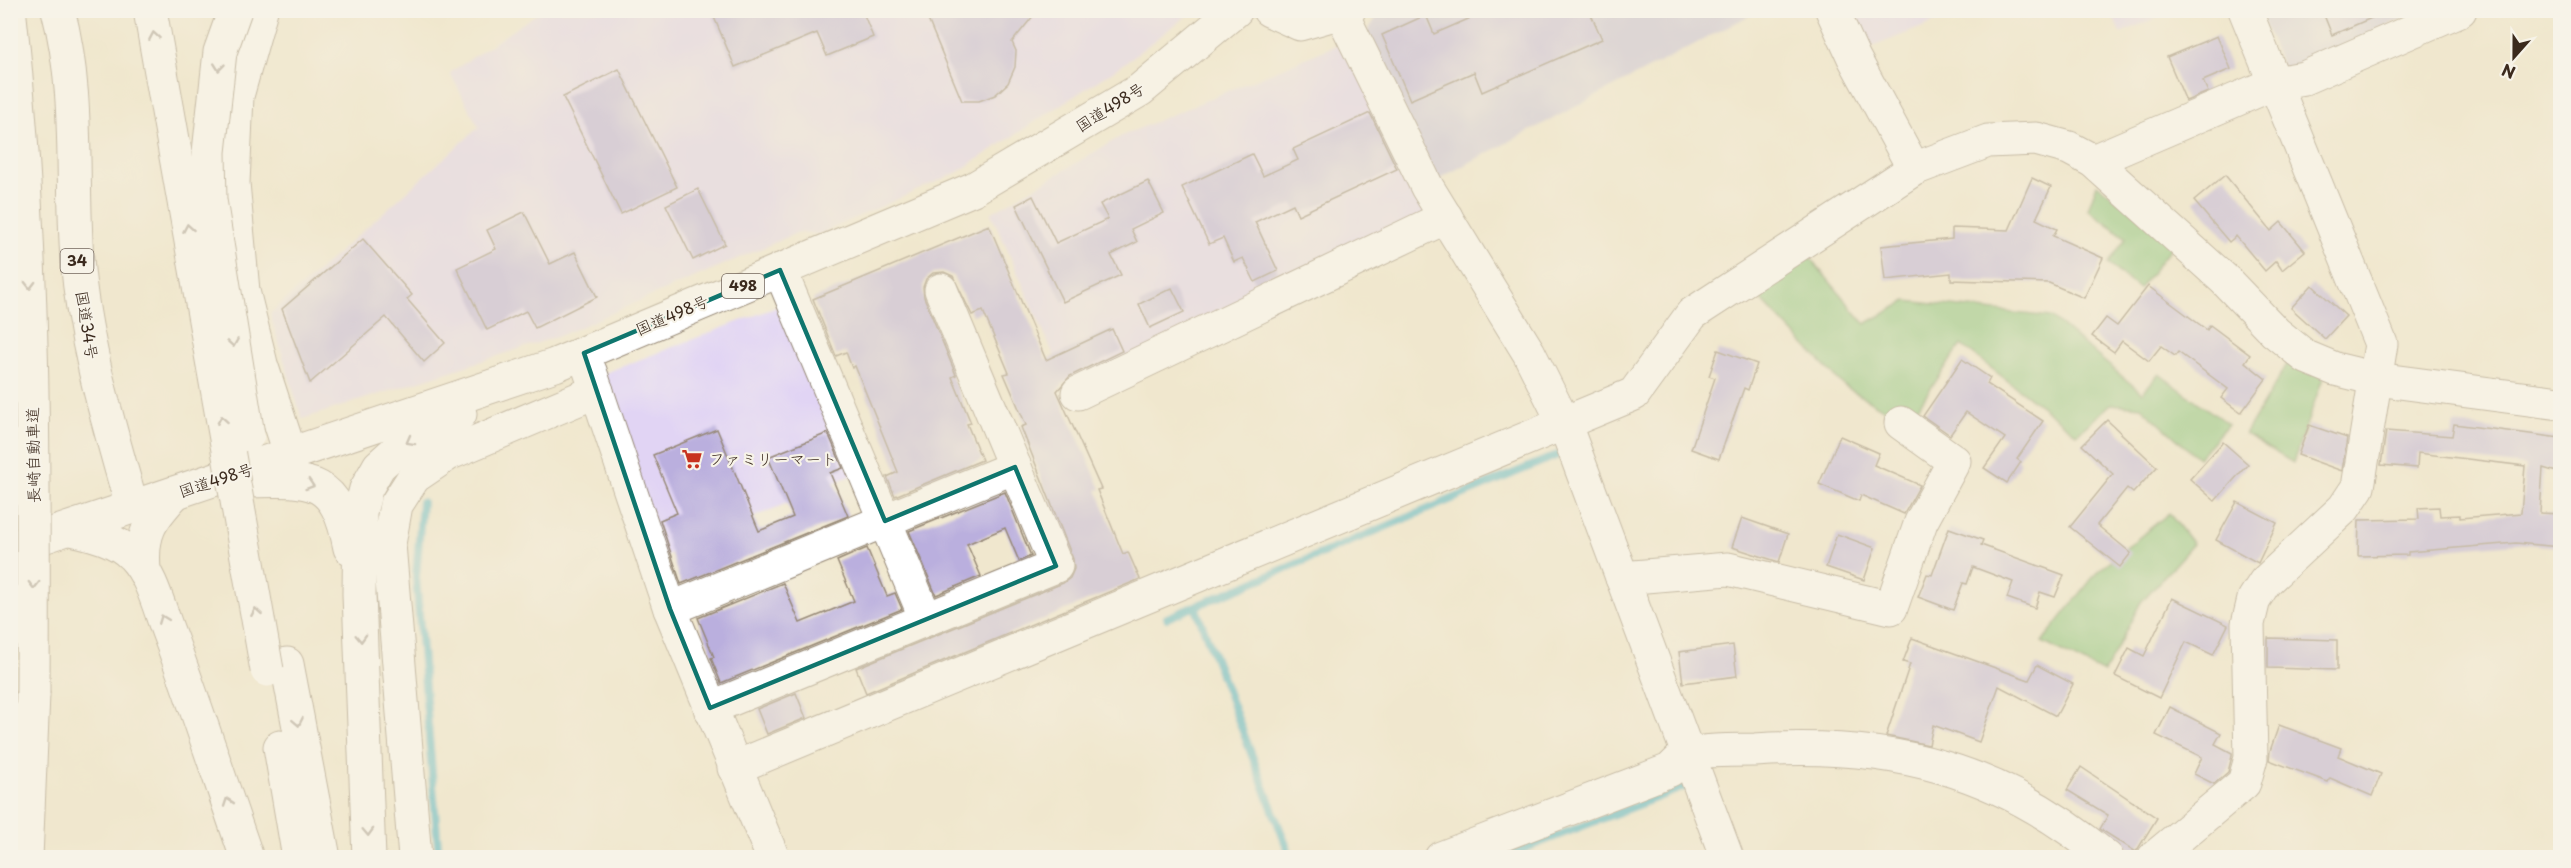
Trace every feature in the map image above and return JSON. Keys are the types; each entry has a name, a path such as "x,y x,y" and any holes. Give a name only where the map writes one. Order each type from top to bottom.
{"main road":[{"name":"国道34号","path":"58,10 65,37 73,100 77,257 84,320 95,377 132,507"},
{"path":"150,10 277,667 324,858"},
{"path":"235,10 220,52 209,152 210,200 277,667 299,858"},
{"path":"261,10 237,96 233,183 243,291 261,364 291,456"},
{"name":"国道498号","path":"132,507 291,456 569,359 974,189 1140,90 1236,10"},
{"path":"1269,10 1299,24 1345,12 1427,187 1529,353 1565,425 1727,858"},
{"path":"1832,10 1854,57 1914,169"},
{"path":"2154,858 2244,783 2251,758 2248,624 2254,599 2265,582 2344,508 2358,487 2381,344 2245,10"},
{"path":"2093,161 2275,83 2304,78 2460,10"},
{"name":"長崎自動車道","path":"10,17 29,270 34,472 33,694 26,858"},
{"path":"734,768 1565,425 1634,394 1692,314 1914,169 1988,141 2036,139 2069,148 2093,161 2225,280 2275,332 2306,357 2335,369 2376,379 2560,404"},
{"path":"1078,393 1446,217"},
{"path":"780,270 926,619"},
{"path":"710,708 1056,566 941,290"},
{"path":"369,858 359,594 360,512 366,489 379,466 399,448 569,359 597,391 670,609 773,858"},
{"path":"415,858 389,544 396,505 414,477 448,454 597,391"},
{"path":"1622,578 1728,569 1891,608 1921,522 1954,461 1901,423"},
{"path":"670,609 1015,467"},
{"path":"211,482 292,480 310,483 326,491 337,503 343,516 359,594"},
{"path":"175,493 155,514 146,530 143,549 144,570 182,669 247,858"},
{"path":"10,548 132,507"},
{"path":"71,529 98,535 116,544 131,555 144,570"},
{"path":"33,694 35,858"},
{"path":"1441,858 1670,770 1695,773 1789,747 1859,749 1919,760 1975,777 2027,801 2074,830 2107,858"}],"highlighted area":[{"path":"780,270 885,521 1015,467 1056,566 710,708 670,609 584,353"}],"shaded area":[{"path":"541,11 1193,11 1122,65 958,172 819,234 799,232 559,336 302,419 270,314 479,127 450,73"},
{"path":"1392,11 1758,11 1438,179 1367,32 1376,18"},
{"path":"1825,11 1963,11 1846,57"},
{"path":"2111,11 2174,11 2120,33"},
{"path":"2259,11 2420,11 2284,71"},
{"path":"1367,32 1460,218 1075,403 991,213 1122,136"},
{"path":"782,305 854,474 646,564 584,381"}],"green space":[{"path":"2097,184 2174,244 2139,289 2108,264 2126,238 2088,209"},
{"path":"1806,253 1865,324 1907,301 2051,317 2142,393 2159,374 2228,424 2198,458 2141,407 2111,404 2077,434 1961,345 1907,423 1844,386 1754,292"},
{"path":"2292,356 2324,375 2293,463 2245,434"},
{"path":"2169,513 2193,544 2141,602 2104,673 2042,642 2098,571"}],"building":[{"path":"711,10 862,10 873,37 827,56 817,33 735,67"},
{"path":"924,10 1038,10 1012,42 1016,51 1015,67 1008,83 995,95 979,101 962,101"},
{"path":"1489,10 1589,10 1602,39 1482,92 1474,72 1410,100 1382,35 1426,15 1434,34"},
{"path":"2322,10 2390,10 2332,35"},
{"path":"2217,36 2231,69 2203,81 2208,92 2186,101 2167,57"},
{"path":"619,69 677,187 621,214 563,97"},
{"path":"1370,113 1397,169 1298,215 1293,204 1255,222 1278,271 1255,282 1243,258 1234,262 1223,238 1209,244 1182,187 1252,154 1263,176 1298,160 1293,149"},
{"path":"2225,175 2271,231 2281,222 2305,251 2282,270 2276,261 2265,271 2236,236 2229,242 2194,201"},
{"path":"2032,178 2051,187 2036,219 2057,229 2053,236 2103,258 2084,298 2049,283 1951,280 1951,273 1885,280 1881,246 1952,239 1952,228 2009,230"},
{"path":"1148,181 1164,213 1131,229 1137,242 1111,255 1121,275 1063,302 1016,205 1033,196 1056,243 1108,219 1100,204"},
{"path":"698,189 725,244 693,260 666,205"},
{"path":"524,212 550,264 575,252 597,297 535,328 526,311 487,330 457,268 496,249 487,230"},
{"path":"989,225 1046,360 1112,329 1122,351 1070,376 1057,391 1101,489 1097,490 1123,554 1128,552 1140,579 866,693 856,668 1063,583 1070,578 1074,569 1073,559 1021,427 1026,425 1004,374 1009,373 983,311 972,315 953,276 944,272 933,273 926,279 923,287 924,297 956,375 952,377 971,423 967,424 982,460 895,496 887,477 898,472 855,366 852,368 846,352 836,356 813,299"},
{"path":"363,239 412,295 407,299 445,343 424,362 386,317 310,383 282,309"},
{"path":"2312,285 2346,316 2325,339 2291,308"},
{"path":"2148,286 2207,330 2210,325 2250,355 2245,362 2266,379 2241,413 2221,398 2228,389 2178,352 2175,356 2161,346 2149,361 2122,341 2114,352 2092,336 2106,318 2117,326"},
{"path":"1172,288 1184,312 1150,328 1139,304"},
{"path":"1718,350 1757,364 1748,390 1744,388 1719,459 1691,449 1715,378 1709,376"},
{"path":"1962,359 1990,378 1987,384 2043,421 2017,459 2021,462 2007,483 1984,468 2005,438 1966,412 1950,435 1923,416"},
{"path":"2107,420 2157,467 2133,493 2127,488 2097,525 2131,553 2120,567 2070,527 2113,474 2082,445"},
{"path":"2454,424 2560,438 2560,473 2543,468 2540,513 2560,514 2560,547 2516,543 2408,552 2408,555 2358,556 2359,520 2419,519 2418,508 2439,507 2440,516 2460,515 2460,518 2521,513 2525,466 2418,453 2417,468 2381,465 2386,431 2452,436"},
{"path":"2309,425 2347,438 2342,471 2298,455"},
{"path":"717,429 759,531 793,517 768,457 828,433 843,468 830,473 848,516 681,584 660,520 677,513 653,455"},
{"path":"1840,436 1879,453 1874,465 1920,485 1904,514 1861,495 1859,501 1819,484"},
{"path":"2223,442 2248,464 2215,501 2190,479"},
{"path":"1005,492 1031,556 1019,561 1005,528 967,544 981,576 936,595 909,531"},
{"path":"2237,502 2277,523 2258,563 2216,540"},
{"path":"1742,518 1788,534 1779,562 1732,547"},
{"path":"1949,528 1983,540 1981,545 2064,575 2055,597 2040,592 2035,608 2007,598 2013,582 1973,567 1967,584 1963,583 1953,610 1918,597 1927,574 1932,575"},
{"path":"1837,534 1875,548 1864,580 1826,567"},
{"path":"867,548 887,596 895,593 902,609 721,683 711,658 714,657 698,618 783,583 800,623 854,601 837,561"},
{"path":"2172,598 2228,625 2213,655 2186,642 2159,698 2115,676 2129,648 2144,656"},
{"path":"1912,638 2029,680 2037,665 2073,684 2056,716 1999,686 1979,742 1933,725 1929,745 1886,736 1910,664 1903,662"},
{"path":"2268,638 2337,640 2337,670 2268,668"},
{"path":"1733,645 1737,676 1683,683 1679,652"},
{"path":"796,693 806,718 767,734 757,709"},
{"path":"2170,707 2221,733 2215,744 2232,753 2232,756 2228,772 2214,784 2194,774 2202,757 2156,735"},
{"path":"2279,725 2341,748 2338,756 2381,774 2372,796 2330,778 2328,782 2269,760"},
{"path":"2081,767 2157,818 2136,852 2100,829 2108,815 2067,790"}],"waterway":[{"path":"1167,618 1560,454"},
{"path":"422,502 416,577 439,858"},
{"path":"1195,606 1291,858"},
{"path":"1500,858 1692,784"}],"place":[{"name":"ファミリーマート","path":"692,459"}]}
